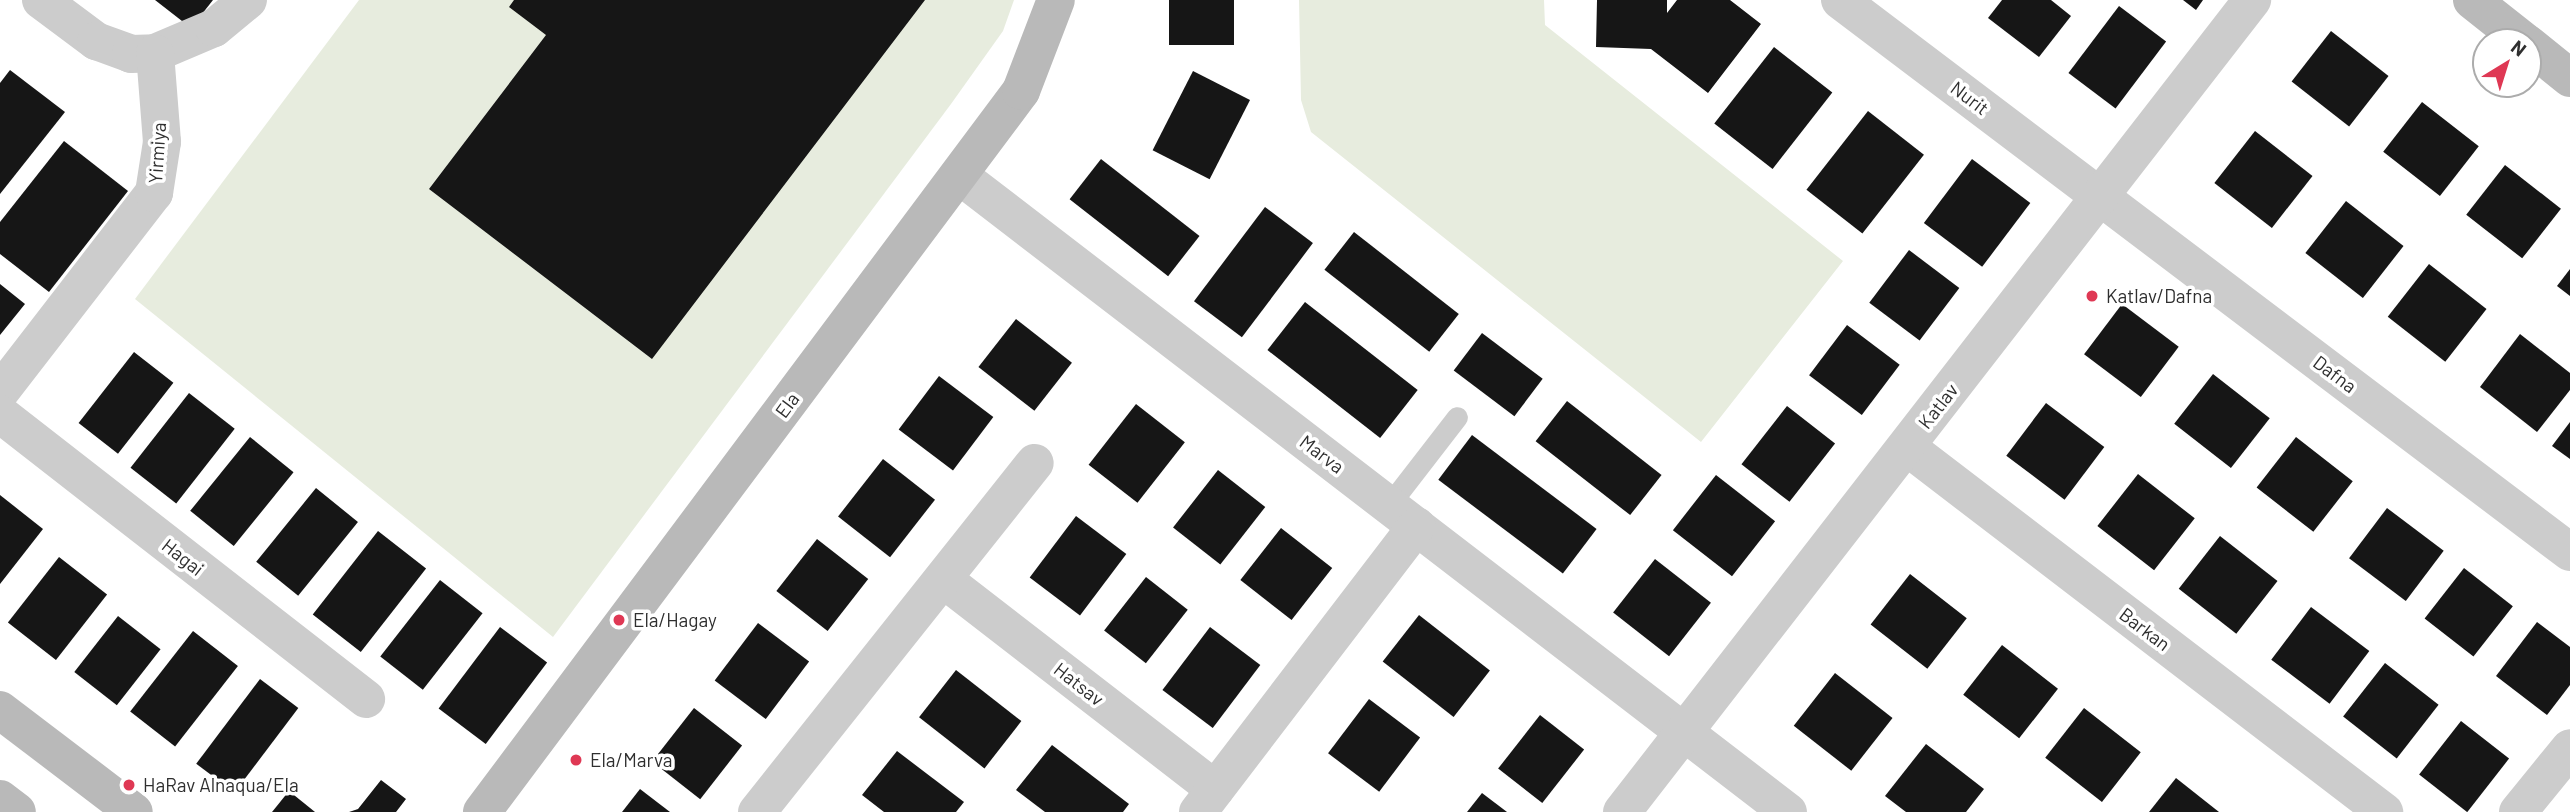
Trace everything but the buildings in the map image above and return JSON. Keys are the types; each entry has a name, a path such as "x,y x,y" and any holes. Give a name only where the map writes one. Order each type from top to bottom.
{"street":[{"path":"41,0 96,41 131,54 155,53 214,28 248,0"},
{"name":"Ela","path":"484,807 960,176 1021,91 1056,0"},
{"name":"Nurit","path":"1840,0 2099,197"},
{"name":"Katlav","path":"1622,812 2252,0"},
{"path":"2472,0 2508,28"},
{"name":"Yirmiya","path":"0,392 155,193 162,142 155,53"},
{"path":"2542,55 2570,78"},
{"name":"Marva","path":"960,176 1788,812"},
{"name":"Dafna","path":"2099,197 2570,552"},
{"name":"Hagai","path":"0,414 366,699"},
{"name":"Barkan","path":"1907,447 2384,812"},
{"path":"757,812 1035,463"},
{"name":"Hatsav","path":"943,579 1207,801 1403,516"},
{"path":"0,710 134,812"},
{"path":"2518,812 2570,748"},
{"path":"0,799 17,812"}],"lane":[{"path":"1403,516 1457,416"}],"shaded area":[{"path":"359,0 1014,0 1003,31 951,104 553,637 135,299"},
{"path":"1299,0 1544,0 1545,25 1843,261 1701,442 1311,132 1301,100"}],"place":[{"name":"Katlav/Dafna","path":"2092,296"},
{"name":"Ela/Hagay","path":"619,620"},
{"name":"Ela/Marva","path":"576,760"},
{"name":"HaRav Alnaqua/Ela","path":"129,785"}]}
